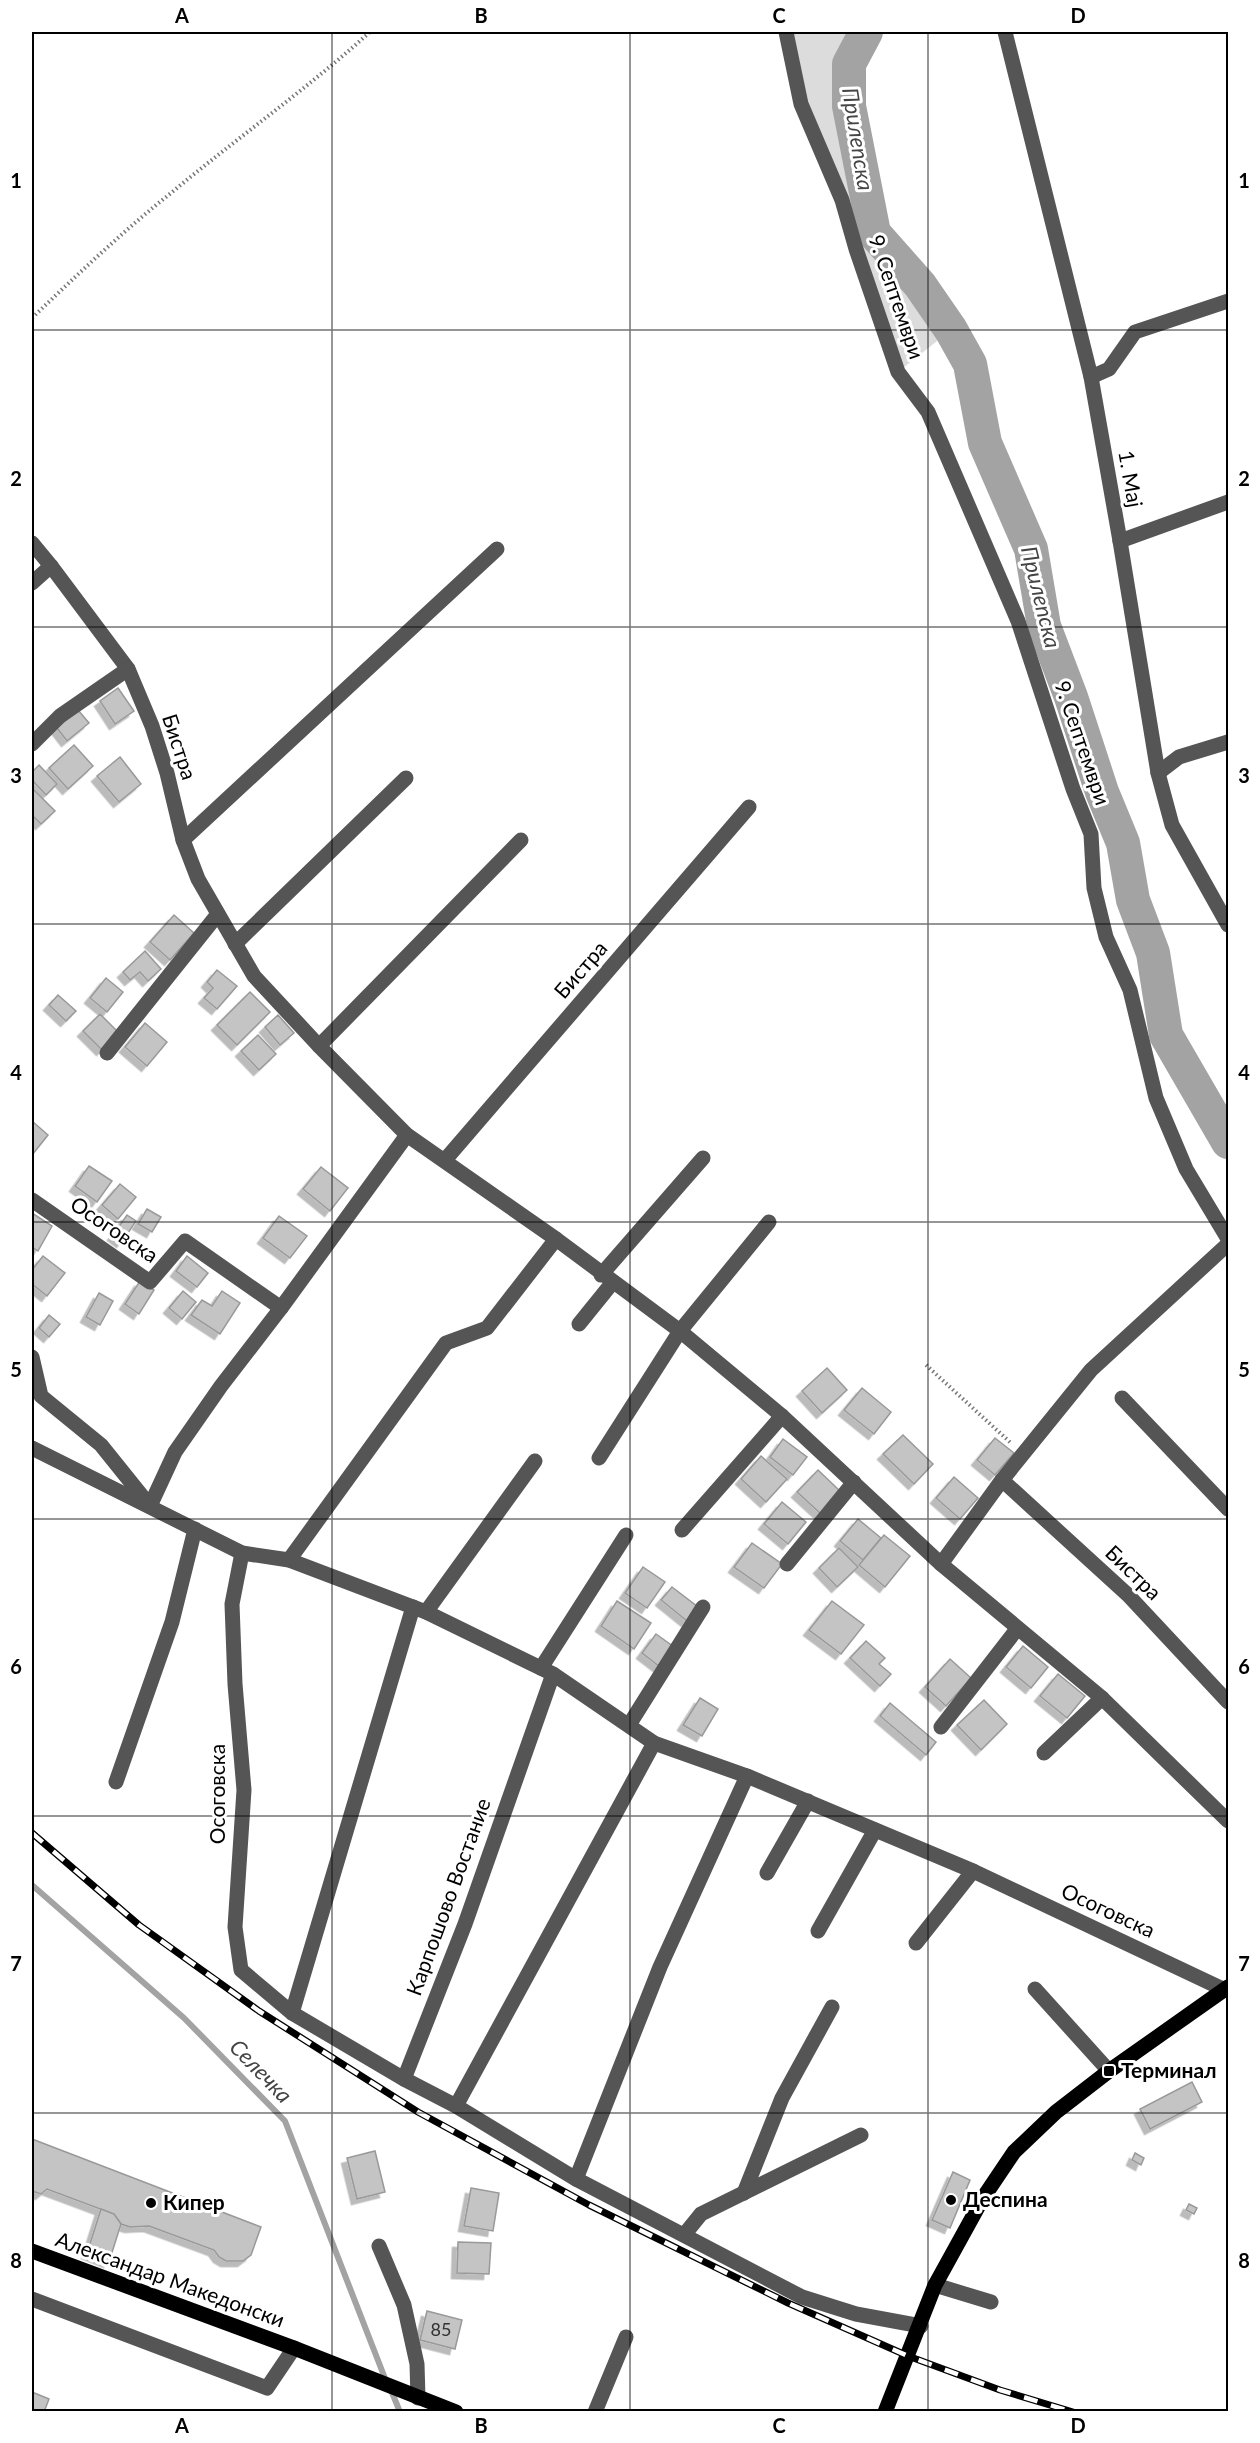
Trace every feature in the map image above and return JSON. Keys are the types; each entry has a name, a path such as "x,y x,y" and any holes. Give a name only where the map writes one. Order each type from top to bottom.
{"main road":[{"path":"885,2412 921,2326 935,2285 983,2198 1014,2152 1056,2112 1227,1989"},
{"name":"Александар Македонски","path":"32,2252 294,2348 418,2398"},
{"path":"418,2398 456,2412"}],"street":[{"name":"9. Септември","path":"786,32 801,104 842,200 856,249 898,372 928,412 1018,621 1073,789 1092,834 1094,888 1098,908 1106,937 1130,990 1156,1098 1186,1169 1228,1239"},
{"name":"1. Мај","path":"1005,32 1091,378 1158,774 1172,825 1228,925"},
{"path":"1091,378 1109,369 1135,332 1228,301"},
{"path":"1120,541 1228,502"},
{"name":"Бистра","path":"32,543 128,669 158,744 183,840 198,879 235,944 254,976 319,1046 407,1135 556,1239 680,1331 782,1416 941,1563 1102,1698 1228,1821"},
{"path":"183,840 497,549"},
{"path":"32,583 51,566"},
{"path":"32,744 60,716 128,669"},
{"path":"1158,774 1179,757 1228,742"},
{"path":"235,944 406,778"},
{"name":"Бистра","path":"445,1160 749,807"},
{"path":"319,1046 520,840"},
{"path":"107,1053 218,914"},
{"path":"150,1506 175,1452 221,1386 407,1135"},
{"path":"579,1324 607,1278 703,1158"},
{"name":"Осоговска","path":"32,1200 150,1282 186,1241 281,1308"},
{"path":"599,1458 680,1331 769,1222"},
{"path":"289,1560 446,1343 487,1328 556,1239"},
{"path":"941,1563 1002,1480 1091,1370 1228,1244"},
{"name":"Осоговска","path":"32,1357 41,1396 101,1445 150,1506"},
{"path":"1122,1398 1228,1509"},
{"path":"681,1530 782,1416"},
{"name":"Осоговска","path":"32,1448 242,1553 289,1560 420,1610 547,1671 654,1743 747,1776 973,1871 1227,1989"},
{"path":"292,2013 420,1610 535,1461"},
{"name":"Бистра","path":"1002,1480 1128,1595 1228,1702"},
{"path":"787,1564 854,1482"},
{"path":"116,1782 172,1622 195,1529"},
{"path":"547,1671 626,1535"},
{"name":"Осоговска","path":"242,1553 231,1604 244,1790 236,1927 242,1970 292,2013 404,2079"},
{"path":"628,1725 703,1607"},
{"path":"941,1727 1017,1629"},
{"name":"Карпошово Востание","path":"404,2079 465,1924 547,1671"},
{"path":"1044,1753 1102,1698"},
{"path":"456,2106 654,1743"},
{"path":"576,2179 660,1967 747,1776"},
{"path":"767,1873 808,1802"},
{"path":"818,1931 875,1830"},
{"path":"916,1943 973,1871"},
{"path":"1035,1989 1110,2071"},
{"path":"744,2193 782,2098 832,2007"},
{"path":"404,2079 456,2106 576,2179 802,2297 856,2314 921,2326"},
{"path":"684,2235 701,2214 861,2135"},
{"path":"379,2246 404,2305 417,2364 418,2398"},
{"path":"935,2285 991,2302"},
{"path":"32,2300 267,2388 294,2348"},
{"path":"595,2412 626,2337"}],"path":[{"path":"32,318 170,193 341,58 370,32"},
{"path":"926,1365 1023,1454"}],"shaded area":[{"path":"786,32 866,32 849,64 849,106 874,233 920,285 951,330 898,372 815,135"}],"building":[{"path":"118,688 134,711 115,724 100,701"},
{"path":"78,710 89,723 67,741 57,728"},
{"path":"74,745 93,766 68,789 49,768"},
{"path":"120,757 141,784 119,802 97,776"},
{"path":"39,765 57,784 46,795 32,780 32,772"},
{"path":"32,788 55,811 41,824 32,815"},
{"path":"174,915 194,933 170,960 150,942"},
{"path":"145,951 161,969 148,981 140,972 130,980 123,972"},
{"path":"217,970 237,986 217,1009 204,998 213,988 207,982"},
{"path":"106,978 123,992 107,1012 90,998"},
{"path":"250,992 270,1012 237,1045 217,1025"},
{"path":"58,995 76,1011 66,1021 49,1005"},
{"path":"100,1014 119,1033 102,1050 83,1031"},
{"path":"278,1015 294,1033 280,1045 265,1027"},
{"path":"145,1023 167,1042 147,1066 125,1047"},
{"path":"258,1035 276,1054 259,1070 241,1051"},
{"path":"32,1121 48,1135 32,1155"},
{"path":"89,1166 112,1181 97,1202 75,1186"},
{"path":"321,1167 348,1188 330,1211 303,1189"},
{"path":"120,1184 136,1197 118,1219 102,1205"},
{"path":"147,1209 161,1217 152,1232 138,1224"},
{"path":"32,1213 52,1226 38,1251 32,1247"},
{"path":"127,1215 136,1221 122,1242 113,1235"},
{"path":"279,1216 307,1236 290,1258 263,1238"},
{"path":"43,1256 65,1273 47,1296 32,1284 32,1270"},
{"path":"187,1256 208,1273 197,1287 176,1271"},
{"path":"140,1281 154,1290 139,1314 125,1304"},
{"path":"183,1291 196,1302 182,1319 169,1308"},
{"path":"222,1291 240,1303 220,1334 191,1315 202,1300 212,1306"},
{"path":"99,1293 113,1301 100,1325 86,1317"},
{"path":"49,1315 60,1324 49,1337 39,1328"},
{"path":"827,1368 847,1390 822,1413 802,1391"},
{"path":"862,1388 891,1412 874,1434 844,1410"},
{"path":"903,1435 933,1464 914,1484 883,1454"},
{"path":"995,1438 1014,1453 995,1475 977,1460"},
{"path":"783,1439 807,1457 793,1475 770,1457"},
{"path":"761,1456 787,1479 766,1502 741,1479"},
{"path":"818,1470 841,1492 821,1514 797,1492"},
{"path":"954,1477 978,1498 960,1519 936,1498"},
{"path":"782,1502 806,1522 788,1544 764,1524"},
{"path":"858,1519 881,1538 863,1560 840,1541"},
{"path":"884,1535 910,1556 885,1587 859,1565"},
{"path":"752,1543 782,1564 764,1588 734,1567"},
{"path":"839,1548 858,1567 837,1587 819,1568"},
{"path":"643,1567 665,1582 647,1608 625,1593"},
{"path":"672,1587 698,1607 687,1621 661,1600"},
{"path":"617,1601 651,1623 634,1649 601,1626"},
{"path":"832,1601 864,1625 841,1654 809,1630"},
{"path":"656,1634 674,1647 660,1667 642,1653"},
{"path":"866,1641 885,1658 879,1664 891,1674 880,1686 850,1658"},
{"path":"1023,1646 1048,1667 1031,1688 1006,1667"},
{"path":"950,1659 971,1678 946,1706 925,1687"},
{"path":"1058,1674 1085,1696 1067,1718 1040,1696"},
{"path":"700,1698 718,1709 702,1736 683,1725"},
{"path":"984,1700 1007,1724 981,1750 957,1725"},
{"path":"890,1703 936,1742 926,1755 880,1716"},
{"path":"1192,2082 1202,2102 1150,2129 1140,2109"},
{"path":"32,2139 261,2227 251,2255 243,2261 226,2261 214,2250 149,2226 130,2227 121,2224 114,2214 47,2189 41,2194 32,2191"},
{"path":"375,2151 385,2192 357,2199 347,2158"},
{"path":"1135,2153 1144,2158 1141,2165 1132,2160"},
{"name":"Деспина","path":"953,2172 970,2180 950,2228 932,2220"},
{"path":"471,2188 499,2193 493,2231 464,2226"},
{"path":"1189,2204 1197,2208 1194,2214 1186,2210"},
{"path":"101,2209 114,2214 121,2224 109,2262 87,2253"},
{"path":"458,2242 491,2243 489,2274 457,2273"},
{"path":"427,2311 462,2320 455,2349 420,2340"},
{"path":"32,2392 49,2399 44,2412 32,2412"}],"waterway":[{"name":"Прилепска","path":"866,32 849,64 849,106 874,233 920,285 951,330 970,364 985,443 1031,549 1044,626 1071,697 1102,792 1123,843 1133,900 1153,953 1166,1035 1228,1142"},
{"name":"Селечка","path":"32,1885 184,2018 285,2121 386,2381"},
{"name":"Селечка","path":"391,2390 400,2412"}],"railway":[{"path":"32,1833 139,1925 259,2011 418,2112 589,2205 788,2303 908,2356 1000,2390 1073,2412"}],"place":[{"name":"Терминал","path":"1109,2071"},
{"name":"Деспина","path":"951,2200"},
{"name":"Кипер","path":"151,2203"}]}
